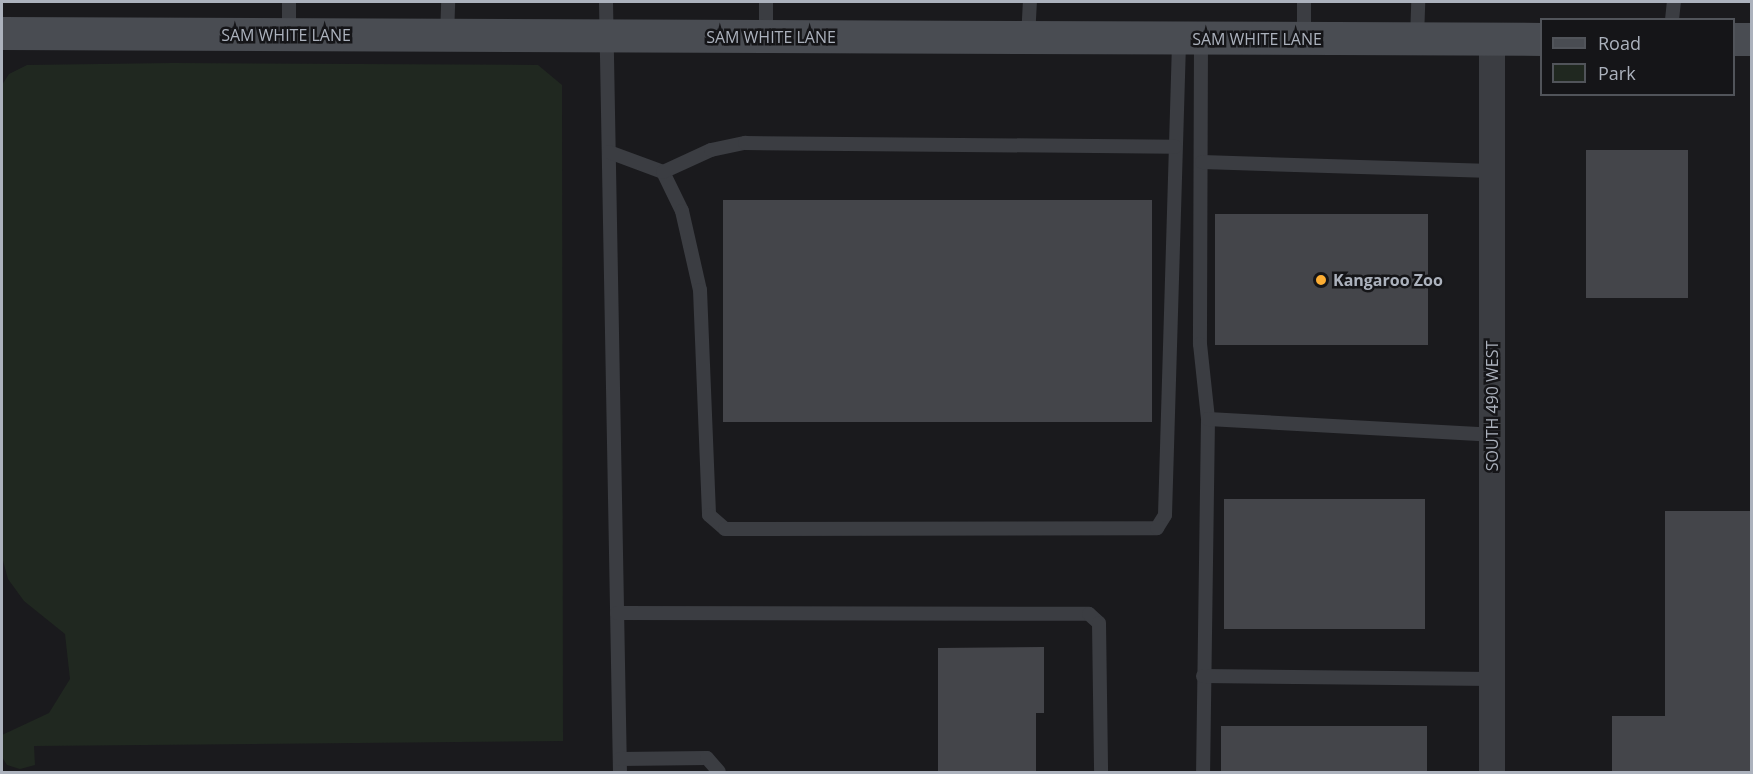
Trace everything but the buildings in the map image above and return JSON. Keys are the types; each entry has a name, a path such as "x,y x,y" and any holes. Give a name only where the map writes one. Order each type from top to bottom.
{"street":[{"name":"SAM WHITE LANE","path":"2,33 1540,39"},
{"name":"SOUTH 490 WEST","path":"1492,39 1492,772"},
{"path":"1735,39 1752,39"}],"lane":[{"path":"289,2 290,35"},
{"path":"447,36 448,2"},
{"path":"606,2 620,766 707,758 719,772"},
{"path":"766,2 766,37"},
{"path":"1028,38 1030,2"},
{"path":"1304,2 1304,39"},
{"path":"1417,39 1418,2"},
{"path":"1672,18 1674,2"},
{"path":"663,171 682,212 700,291 709,515 725,529 1157,528 1165,515 1175,147 1190,39"},
{"path":"1190,39 1202,162 1200,344 1208,419 1203,772"},
{"path":"609,152 663,171 711,150 745,143 1175,147"},
{"path":"1202,162 1492,171"},
{"path":"1208,419 1492,435"},
{"path":"617,613 1089,614 1099,623 1101,772"},
{"path":"1203,676 1492,679"}],"green space":[{"path":"173,63 538,65 562,85 563,741 34,746 35,765 20,769 7,765 2,757 2,735 49,713 70,679 65,634 24,601 8,579 2,557 2,85 9,74 27,65"}],"place":[{"name":"Kangaroo Zoo","path":"1321,280"}]}
